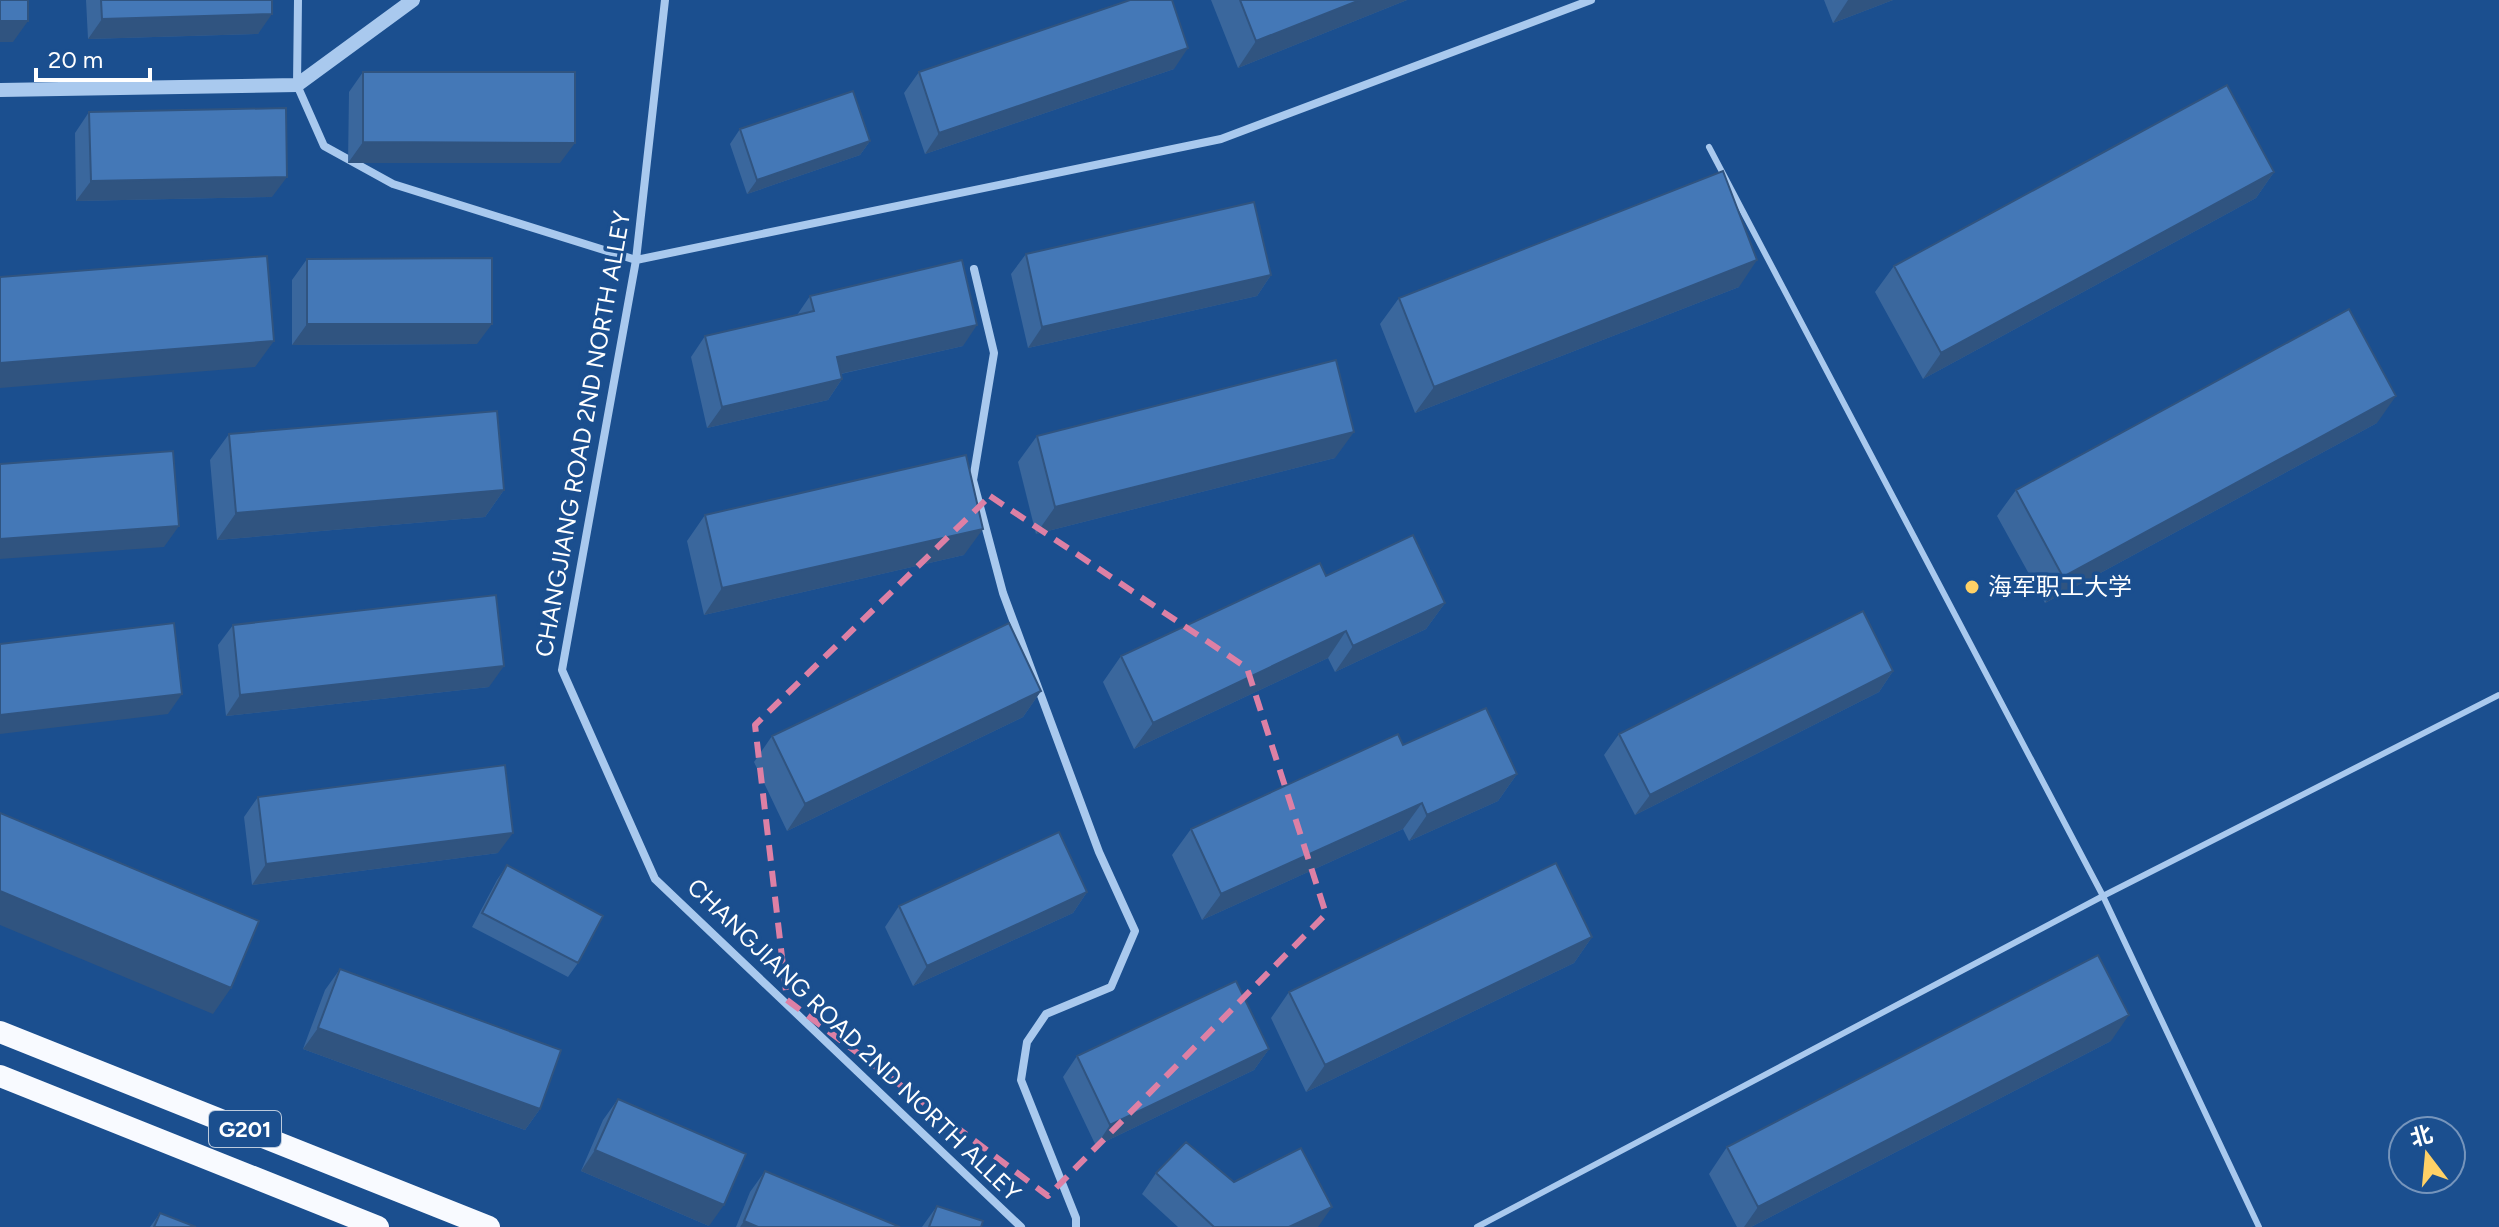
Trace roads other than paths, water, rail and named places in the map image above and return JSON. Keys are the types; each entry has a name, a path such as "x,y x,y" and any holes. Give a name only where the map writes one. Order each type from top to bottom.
{"highway":[{"name":"G201","path":"0,1032 489,1227"},
{"name":"G201","path":"0,1076 378,1227"}],"street":[{"path":"298,0 297,85 324,146 393,184 636,260 1221,139 1591,0"},
{"path":"0,90 297,85 413,0"},
{"name":"CHANGJIANG ROAD 2ND NORTH ALLEY","path":"665,0 636,260 562,670 655,879 1021,1227"},
{"path":"974,269 994,353 973,480 1003,593 1099,852 1135,931 1111,987 1046,1014 1027,1042 1021,1080 1076,1218 1076,1227"}],"lane":[{"path":"1709,147 2103,896 2259,1227"},
{"path":"1477,1227 2103,896 2499,695"}],"place":[{"name":"海军职工大学","path":"1972,587"}]}
